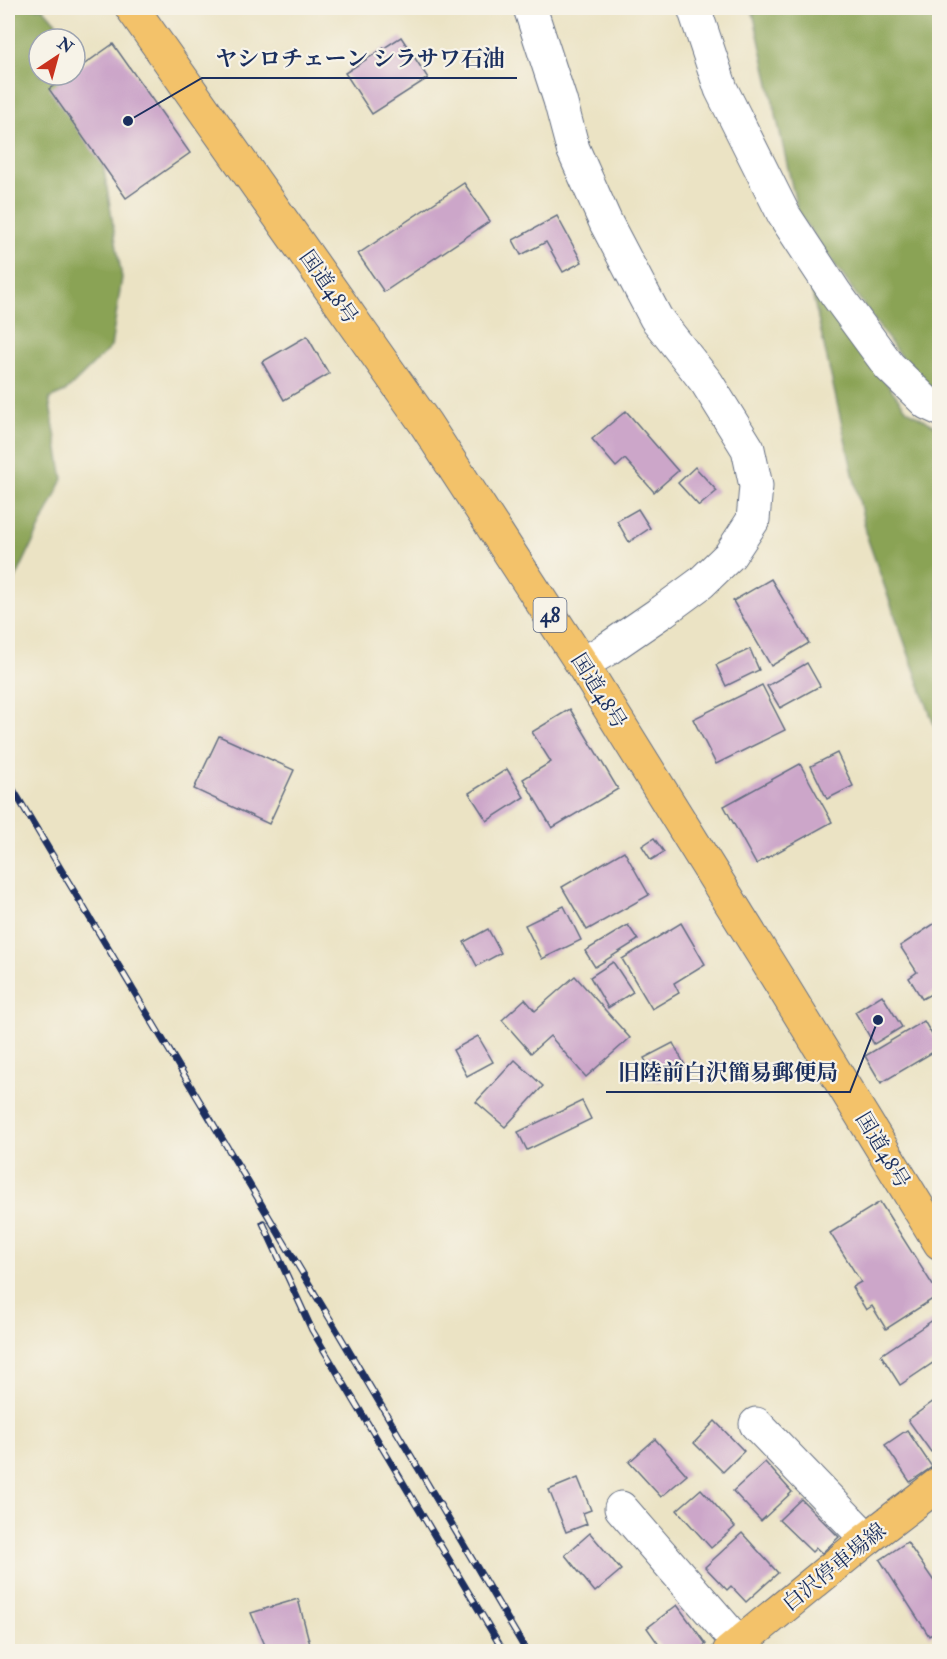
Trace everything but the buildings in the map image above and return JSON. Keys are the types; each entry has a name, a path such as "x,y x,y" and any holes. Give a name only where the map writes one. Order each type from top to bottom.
{"main road":[{"name":"国道48号","path":"132,8 425,423 582,664 939,1243"},
{"name":"白沢停車場線","path":"734,1648 939,1483"}],"street":[{"path":"530,8 560,100 573,149 606,224 656,318 707,383 748,449 756,486 753,520 730,555 701,583 663,611 582,664"},
{"path":"694,8 721,88 784,215 836,294 889,366 927,403 939,409"},
{"path":"756,1424 867,1539"},
{"path":"621,1508 734,1648"}],"green space":[{"path":"8,8 43,8 59,27 27,27 27,87 79,87 100,146 122,278 111,347 65,392 49,399 63,479 8,595"},
{"path":"752,8 939,8 939,386 923,388 798,213"},
{"path":"807,270 850,335 907,410 939,426 939,739 868,540"}],"railway":[{"path":"8,781 527,1652"},
{"path":"263,1223 312,1330 504,1652"}],"place":[{"name":"ヤシロチェーン シラサワ石油","path":"128,121"},
{"name":"旧陸前白沢簡易郵便局","path":"878,1020"}]}
